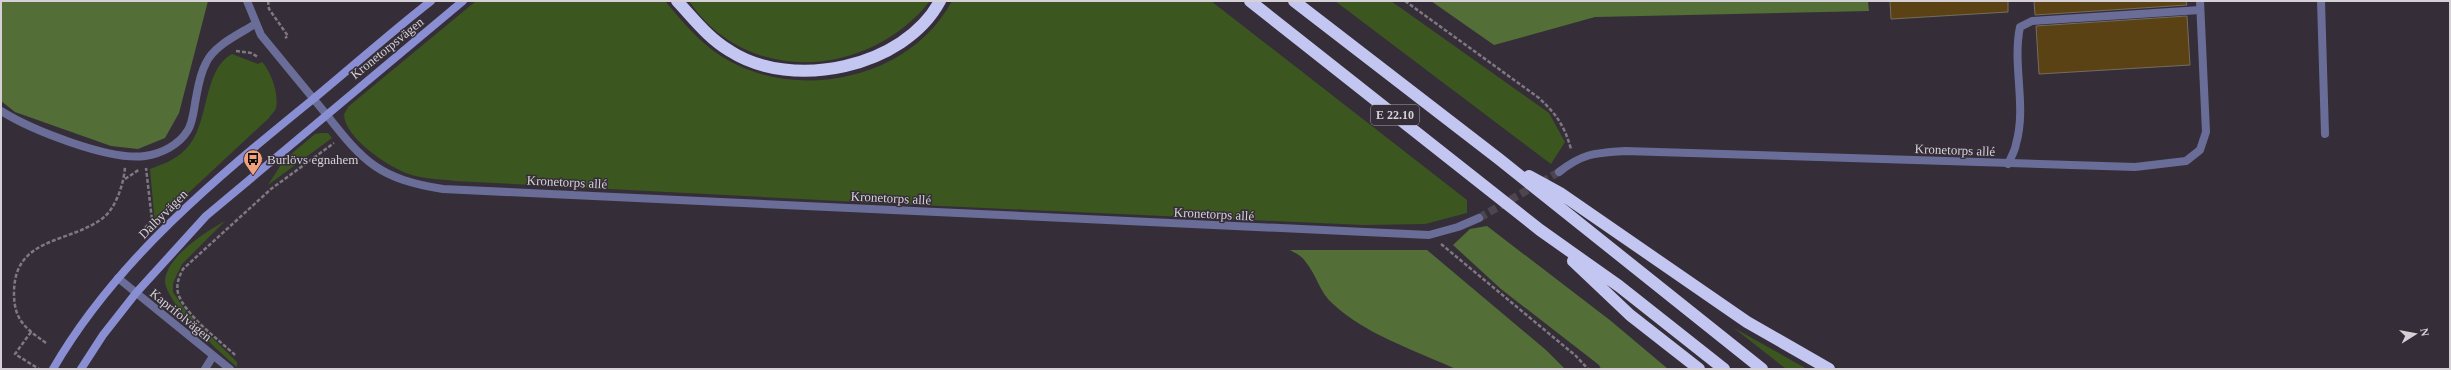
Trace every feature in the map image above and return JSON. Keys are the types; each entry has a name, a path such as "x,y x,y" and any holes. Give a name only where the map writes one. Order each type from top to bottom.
{"highway":[{"path":"678,2 704,32 730,52 754,62 790,71 827,71 861,61 889,50 916,30 940,1"},
{"name":"E 22.10","path":"1250,1 1540,230 1619,286 1724,369"},
{"name":"E 22.10","path":"1294,1 1499,158 1762,369"},
{"path":"1499,158 1560,193 1747,322 1829,369"},
{"path":"1540,230 1630,315 1699,369"}],"main road":[{"name":"Kronetorpsvägen","path":"313,98 431,1"},
{"name":"Kronetorpsvägen","path":"326,114 463,1"},
{"name":"Dalbyvägen","path":"53,369 86,320 118,278 161,232 207,188 313,98"},
{"path":"81,369 103,335 136,293 206,216 326,114"}],"street":[{"path":"247,1 255,24 274,51 326,114"},
{"name":"Kronetorps allé","path":"1559,172 1575,160 1593,154 1625,151 2135,167 2186,161 2200,150 2206,132 2200,1"},
{"path":"2321,1 2324,134"},
{"path":"2008,164 2016,144 2020,112 2017,43 2020,27 2032,21 2200,10"},
{"path":"1,111 20,123 60,138 126,156 144,156 164,150 180,141 189,129 206,62 226,43 255,24"},
{"name":"Kronetorps allé","path":"326,114 343,136 368,162 393,177 413,184 443,189 1429,235 1458,227 1479,218"},
{"name":"Kaprifolvägen","path":"118,278 230,369"},
{"path":"205,369 213,356"}],"path":[{"path":"268,1 269,9 288,36 285,38"},
{"path":"1405,1 1539,98 1559,119 1565,129 1575,160"},
{"path":"237,357 185,305 178,293 177,281 183,269 271,189 343,136"},
{"path":"46,343 31,332 18,319 14,304 14,284 19,269 28,254 103,218 123,183 126,156"},
{"path":"142,233 152,220 146,165"},
{"path":"1429,235 1576,356 1588,369"},
{"path":"31,332 15,354 39,369"}],"green space":[{"path":"1,1 208,1 179,113 165,138 138,149 111,146 15,112 1,101"},
{"path":"476,1 665,1 698,38 721,56 750,70 782,78 815,80 848,76 879,66 908,50 933,28 952,1 1211,1 1467,200 1467,213 1425,224 1363,225 897,204 455,181 424,178 406,173 388,164 358,141 346,123 344,114 349,106"},
{"path":"689,1 930,1 905,27 875,46 842,58 808,62 775,59 743,48 714,29"},
{"path":"1335,1 1391,1 1549,113 1565,142 1551,164"},
{"path":"1431,1 1868,1 1869,11 1595,17 1494,45"},
{"path":"232,54 258,64 262,62 274,83 277,102 276,108 269,118 155,224 150,169 177,156 185,150 193,139 199,127 210,85 215,73 222,62"},
{"path":"328,133 332,138 268,185 284,160 315,134"},
{"path":"225,221 182,264 173,283 173,292 187,313 237,362 237,367 218,351 183,314 173,301 167,289 165,280 173,262 180,253 198,238"},
{"path":"1487,226 1611,321 1668,369 1601,369 1599,365 1501,289 1453,245 1470,229"},
{"path":"1290,250 1427,250 1546,350 1565,369 1456,369 1404,347 1359,324 1333,304 1324,294 1304,259"},
{"path":"1734,328 1807,369 1786,369"}],"building":[{"path":"1890,1 2008,1 2008,12 1891,19"},
{"path":"2034,1 2186,1 2187,5 2035,15"},
{"path":"2187,16 2190,65 2039,74 2036,26"}],"tunnel":[{"path":"1479,218 1559,172"}],"place":[{"name":"Burlövs egnahem","path":"253,176"}]}
